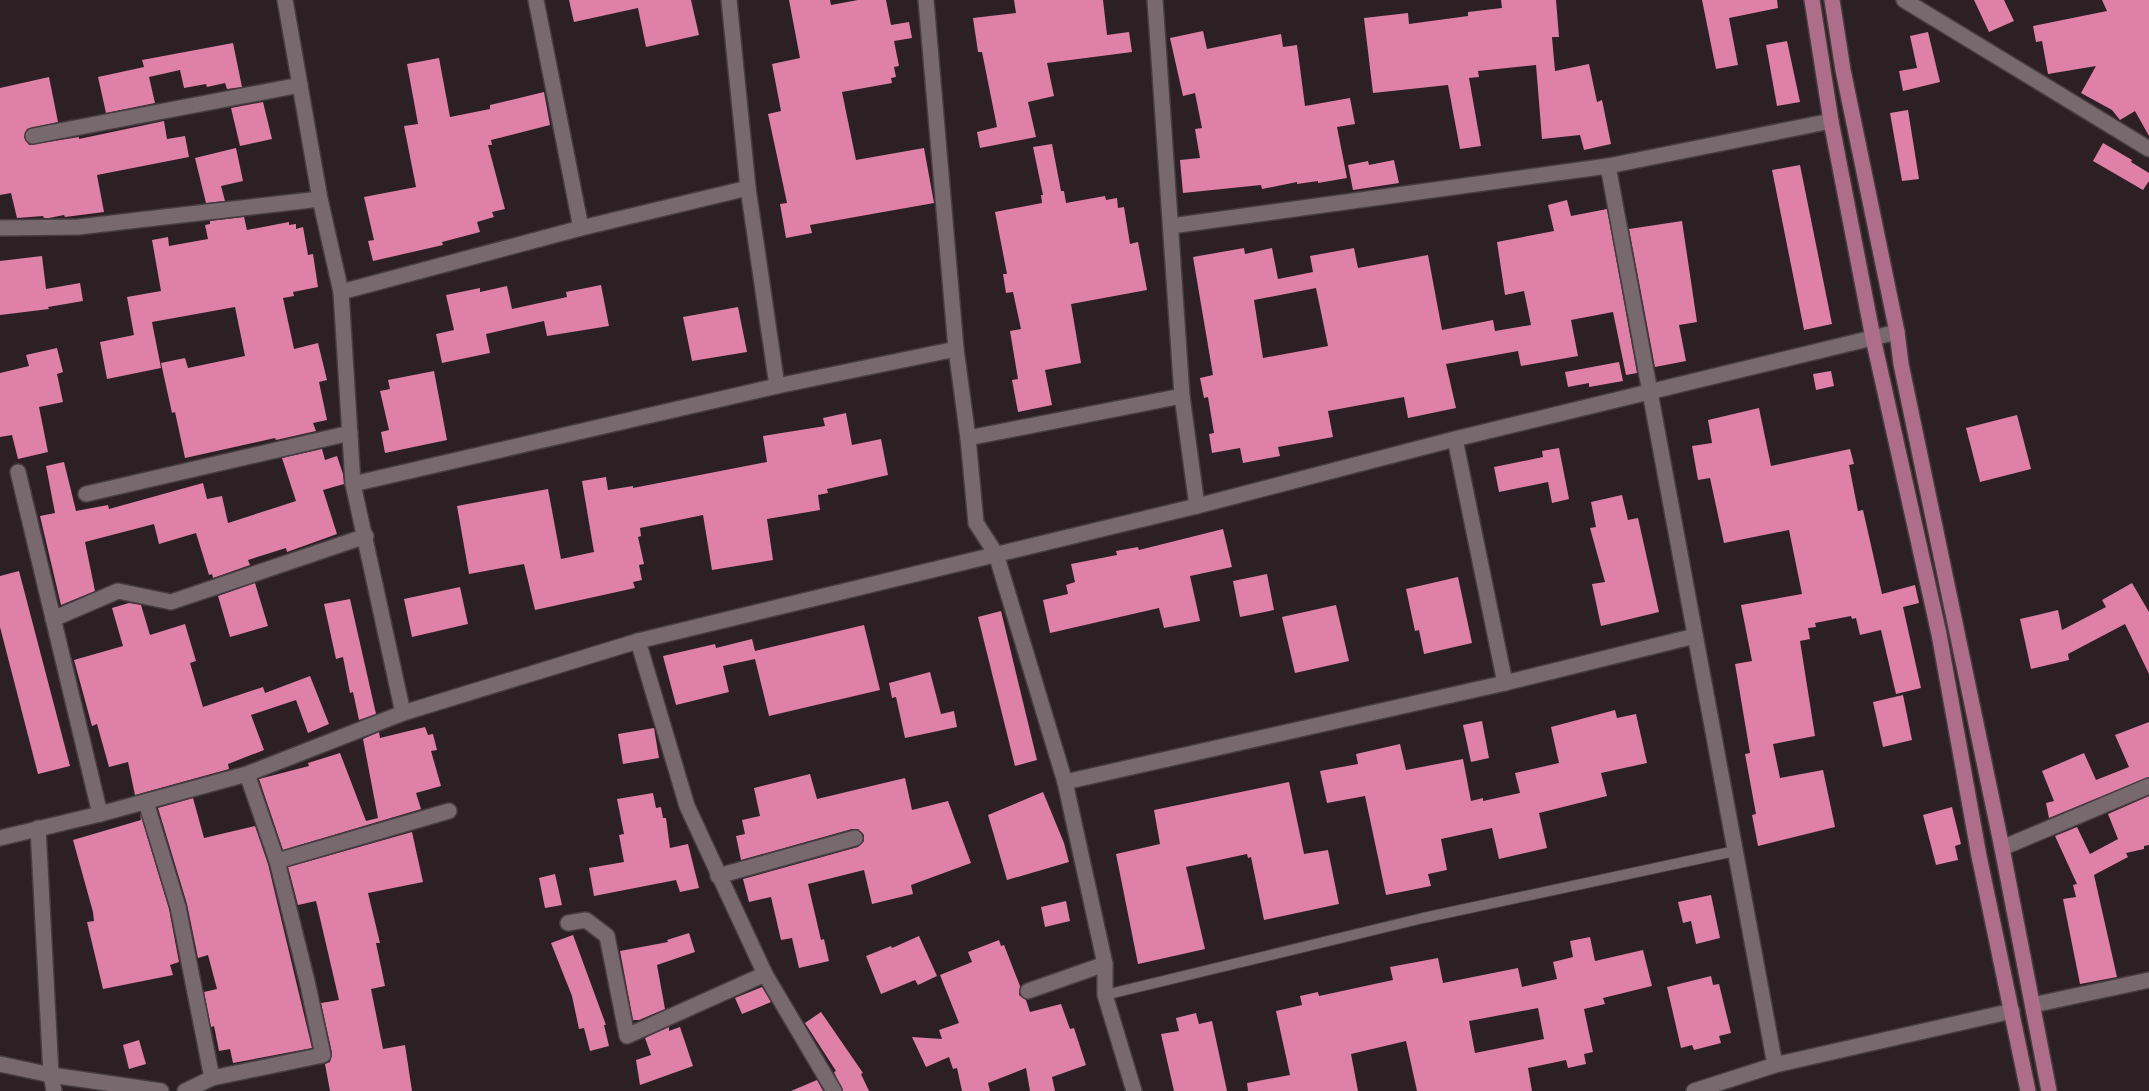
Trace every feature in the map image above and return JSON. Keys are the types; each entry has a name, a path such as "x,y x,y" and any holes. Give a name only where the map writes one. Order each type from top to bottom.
{"main road":[{"path":"1812,0 1832,121 1873,338 1939,634 1979,856 2028,1091"},
{"path":"1832,0 1843,70 1897,332 1901,364 2002,848 2049,1091"}],"street":[{"path":"285,0 320,200 341,292 354,484 403,713"},
{"path":"536,0 581,228"},
{"path":"729,0 748,188 777,386"},
{"path":"926,0 956,349 968,438 976,523 996,554 1065,782 1105,964 1105,995 1134,1091"},
{"path":"1154,0 1182,396 1197,506"},
{"path":"1904,0 2146,145"},
{"path":"32,136 300,85"},
{"path":"1171,226 1608,166 1832,121"},
{"path":"1608,166 1775,1065"},
{"path":"341,292 581,228 748,188"},
{"path":"0,228 78,227 320,200"},
{"path":"0,838 100,814 247,774 403,713 638,641 1197,506 1455,439 1897,332"},
{"path":"354,484 777,386 956,349"},
{"path":"968,438 1182,396"},
{"path":"86,494 350,433"},
{"path":"1455,439 1505,683"},
{"path":"18,472 100,814"},
{"path":"53,619 118,591 171,602 366,536"},
{"path":"1065,782 1505,683 1695,636"},
{"path":"638,641 688,806 718,876 765,974 834,1091"},
{"path":"185,1091 212,1078 322,1055 307,981 277,861 247,774"},
{"path":"2002,848 2149,786"},
{"path":"146,802 178,908 212,1078"},
{"path":"277,861 449,811"},
{"path":"38,828 51,1075 54,1091"},
{"path":"718,876 855,838"},
{"path":"568,923 586,920 607,936 627,1036 765,974"},
{"path":"1028,991 1105,964"},
{"path":"2033,1005 2149,980"},
{"path":"1694,1091 1775,1065 2012,1011"},
{"path":"0,1064 51,1075 162,1091"}],"lane":[{"path":"1105,995 1423,918 1735,851"}],"building":[{"path":"569,0 691,0 699,35 646,47 638,8 574,22"},
{"path":"789,0 830,0 831,5 858,0 886,0 891,25 909,22 912,38 894,41 899,66 894,67 896,77 891,78 892,83 842,92 856,160 924,148 934,203 810,225 812,233 786,238 780,204 787,203 768,114 781,111 772,64 800,58"},
{"path":"1014,0 1103,0 1107,35 1129,32 1132,52 1047,63 1054,96 1028,102 1036,137 980,148 977,132 997,127 982,52 978,52 973,18 1016,13"},
{"path":"1501,0 1556,0 1559,37 1552,37 1555,71 1589,64 1597,102 1602,100 1611,144 1584,150 1580,135 1542,139 1536,65 1478,71 1479,77 1469,78 1481,146 1460,149 1448,85 1373,93 1364,18 1408,13 1409,24 1468,16 1468,12 1502,8"},
{"path":"1702,0 1777,0 1778,8 1729,18 1738,65 1716,69"},
{"path":"1974,0 2004,0 2014,21 1989,32"},
{"path":"2102,0 2149,0 2149,136 2135,111 2120,120 2112,110 2081,93 2096,66 2048,74 2042,41 2036,42 2033,26 2107,11"},
{"path":"1203,31 1207,49 1281,34 1283,47 1297,45 1305,106 1350,98 1355,124 1337,127 1347,178 1318,183 1318,181 1297,184 1297,182 1262,189 1261,185 1183,193 1180,160 1200,158 1195,129 1202,128 1195,93 1183,96 1170,38"},
{"path":"1928,32 1940,82 1903,91 1899,71 1917,68 1910,36"},
{"path":"1787,41 1800,102 1777,106 1766,45"},
{"path":"233,43 242,87 227,89 225,83 207,87 206,84 184,88 180,70 149,77 155,103 106,113 98,77 144,67 142,60"},
{"path":"439,58 450,117 490,109 490,105 544,92 550,125 491,140 492,145 488,145 505,209 492,212 494,217 477,222 480,232 442,242 443,245 373,261 368,241 374,240 364,197 416,187 404,126 418,124 407,64"},
{"path":"49,77 58,122 27,129 24,137 29,145 79,137 79,139 164,121 167,139 185,136 189,157 97,175 104,212 65,217 64,215 49,218 44,218 43,216 17,218 11,193 0,195 0,88"},
{"path":"263,102 272,139 240,146 231,108"},
{"path":"1908,110 1919,179 1902,181 1890,113"},
{"path":"2103,143 2132,160 2131,162 2149,173 2149,181 2143,190 2093,161"},
{"path":"1052,144 1061,191 1064,191 1066,203 1105,196 1106,200 1117,198 1118,208 1124,207 1130,244 1138,242 1147,290 1071,304 1081,363 1045,370 1052,405 1018,412 1012,380 1018,379 1010,331 1021,329 1013,292 1006,293 1003,274 1007,274 995,212 1042,203 1041,195 1043,195 1033,147"},
{"path":"236,148 243,181 221,186 225,201 206,203 195,158"},
{"path":"1394,160 1399,183 1353,190 1348,165 1368,161 1369,165"},
{"path":"1800,165 1832,324 1804,330 1772,170"},
{"path":"1567,200 1571,216 1607,209 1637,373 1626,375 1613,312 1571,320 1578,356 1521,366 1518,351 1446,364 1456,408 1408,418 1404,397 1328,411 1333,437 1278,447 1280,456 1243,463 1240,448 1212,453 1209,434 1214,433 1208,397 1204,398 1200,378 1213,375 1193,257 1244,248 1245,254 1272,248 1278,279 1313,272 1310,256 1354,248 1358,268 1428,255 1442,330 1493,320 1495,331 1531,325 1524,291 1505,295 1497,242 1554,231 1548,205","holes":["1316,288 1328,346 1263,358 1254,300"]},
{"path":"244,217 247,230 289,222 289,225 296,224 296,229 303,227 308,255 313,254 318,287 293,292 294,296 283,298 294,349 318,343 327,380 319,382 327,420 313,423 316,431 185,458 175,412 172,413 161,363 185,358 188,368 245,356 235,307 152,322 161,368 107,379 100,342 134,335 127,297 161,291 152,240 168,237 169,246 208,239 205,225 210,224 210,221"},
{"path":"1682,221 1697,322 1679,325 1686,361 1655,367 1629,229"},
{"path":"42,256 46,289 80,283 83,301 48,307 49,309 0,315 0,261"},
{"path":"601,285 609,326 547,336 544,321 486,334 490,353 442,363 436,334 454,330 446,295 480,288 480,292 507,286 512,309 567,297 566,292"},
{"path":"738,307 747,352 692,361 683,317"},
{"path":"57,348 63,372 57,374 63,402 39,407 48,452 18,459 12,435 0,437 0,373 29,366 26,355"},
{"path":"1619,362 1623,381 1589,387 1589,383 1568,387 1565,372"},
{"path":"434,371 447,440 385,453 381,432 389,430 380,391 390,389 388,380"},
{"path":"1831,371 1834,386 1816,390 1813,374"},
{"path":"1759,408 1771,466 1850,449 1854,464 1849,465 1858,511 1863,510 1882,594 1915,585 1919,603 1903,607 1921,688 1896,694 1881,630 1860,635 1856,618 1852,619 1851,616 1815,623 1816,627 1808,628 1810,639 1800,641 1815,736 1773,744 1780,778 1823,770 1835,827 1758,846 1752,815 1756,814 1745,754 1750,753 1735,664 1752,661 1741,605 1802,594 1789,530 1724,543 1710,478 1698,480 1692,446 1712,443 1708,420"},
{"path":"846,413 852,445 881,439 888,475 827,489 828,493 818,495 820,510 767,519 773,560 712,570 703,515 640,528 641,536 638,537 644,564 639,565 642,580 633,582 635,588 535,610 524,564 469,574 457,506 548,489 561,559 594,552 582,481 606,477 608,490 633,486 633,488 767,462 763,436 825,426 823,418"},
{"path":"2017,415 2031,469 1980,482 1966,428"},
{"path":"1559,448 1569,499 1552,503 1548,482 1499,492 1494,467 1543,457 1542,451"},
{"path":"322,449 325,460 337,456 343,474 344,484 323,490 337,534 287,552 286,548 248,560 250,565 213,578 212,574 209,575 196,533 159,544 154,524 85,542 95,591 61,605 40,516 55,513 46,466 64,462 76,511 108,505 109,509 203,483 207,499 222,496 228,523 296,501 282,458"},
{"path":"1622,495 1628,520 1638,518 1659,612 1601,626 1592,584 1605,582 1590,528 1596,527 1591,502"},
{"path":"1223,529 1232,567 1190,576 1200,621 1164,628 1159,608 1050,633 1043,600 1068,594 1066,585 1075,582 1071,564 1117,555 1116,551 1138,547 1139,550"},
{"path":"19,571 70,766 38,774 0,627 0,576"},
{"path":"1267,574 1274,610 1240,617 1233,581"},
{"path":"1458,577 1472,643 1424,654 1419,630 1415,631 1406,589"},
{"path":"255,583 268,626 230,637 218,596"},
{"path":"2132,583 2149,612 2149,674 2125,624 2068,654 2069,660 2031,669 2020,619 2058,610 2062,630 2106,607 2102,600"},
{"path":"460,587 468,624 412,637 404,599"},
{"path":"350,599 376,714 359,720 353,692 350,693 343,657 336,659 324,604"},
{"path":"129,603 141,605 150,635 185,624 196,661 190,663 203,707 263,687 265,693 310,676 329,724 308,733 296,700 251,715 264,750 228,764 229,769 135,795 128,762 109,767 97,724 92,726 74,660 123,646 112,608"},
{"path":"1336,605 1349,661 1295,673 1282,617"},
{"path":"1001,611 1037,760 1015,766 978,617"},
{"path":"864,625 880,690 769,716 755,659 723,666 729,692 676,705 663,656 715,644 716,648 752,639 755,651"},
{"path":"930,672 941,714 954,711 957,727 905,738 896,697 892,698 889,683"},
{"path":"1903,695 1912,740 1883,747 1873,702"},
{"path":"1615,710 1617,718 1636,714 1647,763 1601,773 1607,796 1539,813 1547,848 1499,859 1492,828 1441,839 1447,870 1428,874 1431,886 1386,895 1365,796 1327,803 1320,771 1358,764 1356,754 1400,744 1406,770 1463,759 1471,801 1483,798 1483,801 1520,793 1515,773 1559,763 1551,727"},
{"path":"1482,721 1489,758 1471,762 1463,725"},
{"path":"2149,722 2149,777 2049,818 2046,803 2054,801 2042,771 2084,753 2096,780 2129,767 2115,735"},
{"path":"425,727 428,735 433,734 437,750 431,751 441,786 416,793 421,809 283,850 259,779 309,766 308,763 340,753 366,821 378,818 363,739 379,732 380,738"},
{"path":"654,728 659,758 623,764 618,734"},
{"path":"810,774 817,799 905,778 912,810 948,801 971,863 911,885 913,894 872,904 864,870 808,884 821,940 824,939 829,961 799,968 792,938 781,940 771,897 749,902 743,879 858,847 864,841 864,835 858,829 852,829 741,860 736,836 745,834 742,820 760,816 754,788"},
{"path":"1289,782 1304,854 1328,850 1339,904 1264,920 1251,857 1248,858 1247,854 1186,867 1205,949 1138,964 1116,854 1160,844 1154,810"},
{"path":"1043,792 1064,843 1069,862 1007,880 988,815"},
{"path":"653,793 656,808 661,807 663,818 666,818 670,848 688,844 699,888 680,892 676,880 594,896 589,868 624,862 619,835 624,834 617,799"},
{"path":"2149,796 2149,845 2144,846 2144,849 2126,853 2128,857 2094,875 2117,977 2080,984 2063,899 2076,897 2073,885 2077,884 2055,836 2077,827 2090,854 2118,839 2108,814"},
{"path":"193,798 204,838 255,826 268,864 312,1048 233,1063 230,1049 219,1051 214,1026 211,1027 204,992 217,989 208,955 198,958 187,904 158,808"},
{"path":"1952,807 1961,844 1955,846 1958,860 1936,865 1923,815"},
{"path":"140,813 169,909 179,962 170,965 173,975 103,989 87,922 94,921 93,912 73,840 141,820"},
{"path":"412,832 423,882 368,893 380,943 376,943 385,986 371,989 383,1049 405,1045 412,1091 330,1091 325,1064 330,1062 332,1053 321,1003 339,1000 316,901 298,905 288,867"},
{"path":"555,874 562,905 545,908 539,878"},
{"path":"1711,895 1720,938 1696,944 1691,921 1683,923 1678,902"},
{"path":"1066,901 1070,921 1045,927 1041,907"},
{"path":"689,933 695,952 657,965 665,1009 639,1020 633,1020 620,951 668,942 667,940"},
{"path":"573,935 606,1025 604,1025 609,1046 590,1051 584,1028 579,1029 572,996 551,943"},
{"path":"919,936 937,976 918,985 915,980 881,994 866,956 891,946 892,948"},
{"path":"1590,937 1595,961 1643,950 1652,986 1603,998 1605,1004 1584,1009 1593,1052 1584,1054 1586,1064 1568,1068 1566,1060 1528,1068 1532,1091 1417,1091 1406,1041 1351,1054 1358,1091 1248,1091 1247,1083 1290,1075 1276,1011 1302,1005 1300,996 1318,992 1319,996 1393,980 1390,967 1438,958 1443,983 1518,968 1522,987 1557,979 1553,962 1573,957 1570,941","holes":["1538,1008 1544,1039 1475,1053 1469,1021"]},
{"path":"999,940 1001,946 1004,945 1020,986 1019,995 1026,1000 1030,1012 1061,1004 1070,1029 1074,1028 1086,1065 1052,1077 1055,1091 1030,1091 1026,1068 988,1083 990,1091 962,1091 957,1068 953,1069 949,1057 926,1067 912,1037 942,1039 939,1030 959,1023 940,975 972,962 968,952"},
{"path":"1711,976 1713,985 1719,984 1731,1033 1719,1036 1721,1043 1694,1050 1692,1045 1681,1048 1667,987"},
{"path":"762,987 771,1002 742,1014 735,998"},
{"path":"821,1012 863,1073 861,1074 869,1091 843,1091 834,1072 836,1071 805,1023"},
{"path":"1196,1013 1199,1024 1212,1021 1227,1091 1174,1091 1161,1034 1179,1031 1176,1018"},
{"path":"669,1027 669,1031 680,1027 693,1066 640,1085 636,1060 651,1055 645,1038"},
{"path":"139,1040 146,1064 129,1069 123,1045"},
{"path":"817,1080 823,1091 791,1091"}]}
